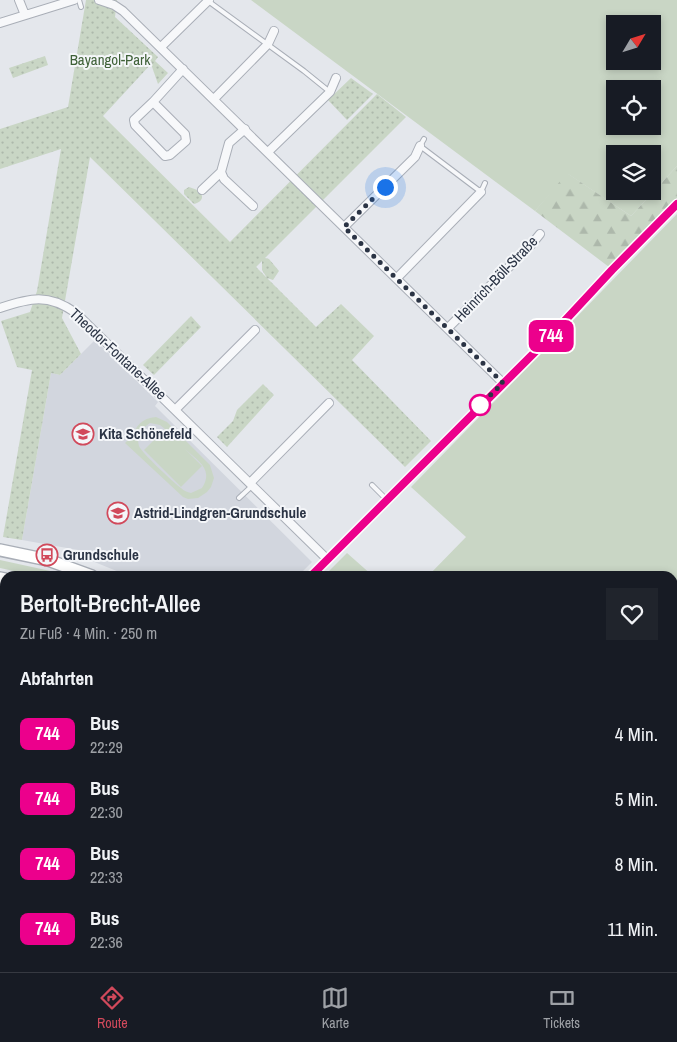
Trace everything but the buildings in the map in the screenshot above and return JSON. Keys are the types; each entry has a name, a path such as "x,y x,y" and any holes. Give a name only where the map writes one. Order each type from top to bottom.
{"street":[{"path":"19,0 25,15"},
{"path":"0,23 74,0"},
{"path":"99,0 124,11 503,383"},
{"path":"161,47 208,0"},
{"path":"214,99 268,44 274,31"},
{"path":"153,102 186,137 186,141 170,156 165,156 135,124 134,120 183,69"},
{"path":"268,152 330,92 336,78"},
{"path":"202,190 221,172 229,143 244,129"},
{"path":"344,227 415,157 422,143"},
{"path":"221,172 224,179 253,206"},
{"path":"396,278 481,192"},
{"path":"316,571 547,339 677,204"},
{"name":"Heinrich-Böll-Straße","path":"448,328 531,246 542,231"},
{"name":"Theodor-Fontane-Allee","path":"0,308 36,298 53,300 68,307 176,409 327,559"},
{"name":"Theodor-Fontane-Allee","path":"176,409 255,330"},
{"path":"251,484 329,403"},
{"path":"0,550 48,560 78,571"}],"lane":[{"path":"79,0 81,7"},
{"path":"208,0 330,92"},
{"path":"422,143 481,192 484,183"},
{"path":"540,327 547,339"},
{"path":"536,332 547,339"},
{"path":"239,498 251,484"},
{"path":"372,485 386,499"}],"shaded area":[{"path":"95,340 158,402 155,406 312,562 303,571 117,571 92,561 95,553 22,540 51,373 60,375"}],"green space":[{"name":"Bayangol-Park","path":"86,0 117,0 115,17 158,57 155,61 168,73 158,84 151,64 103,116 230,242 377,94 406,117 265,258 269,259 279,271 273,280 267,278 316,327 341,304 374,336 352,360 431,441 405,467 90,157 62,318 81,354 60,375 51,373 22,540 3,537 32,370 17,367 1,321 30,312 37,291 61,149 0,169 0,129 68,107","holes":["262,261 262,270 267,278 256,267"]},
{"path":"251,0 677,0 677,166 661,183 661,145 606,145 606,199 568,174 535,211"},
{"path":"45,56 48,65 13,78 9,68"},
{"path":"351,78 373,94 347,120 328,100"},
{"path":"677,166 677,198 609,267 535,211 567,173 631,216 646,200 661,200 661,183"},
{"path":"189,187 200,191 202,199 199,202 194,204 184,194 184,190"},
{"path":"607,200 646,200 631,216"},
{"path":"677,214 677,571 433,571 466,537 411,487"},
{"path":"191,316 201,327 154,375 143,365"},
{"path":"263,384 274,395 227,447 217,437 233,421 237,410"},
{"path":"156,417 167,422 210,465 214,478 207,492 198,498 188,499 183,497 125,443 130,438 132,439 135,430 143,421","holes":["150,423 160,425 165,429 144,450 181,487 202,466 185,449 203,466 205,470 206,476 202,488 191,493 183,490 141,449 138,439 144,427"]},
{"path":"347,553 367,571 329,571"},
{"path":"0,560 50,571 14,571 0,568"}],"bus line":[{"name":"744","path":"316,571 545,342 677,204"}],"place":[{"name":"Kita Schönefeld","path":"83,434"},
{"name":"Astrid-Lindgren-Grundschule","path":"118,513"},
{"name":"Grundschule","path":"47,555"}],"route":[{"path":"385,187 344,227 503,383 480,405"}]}
